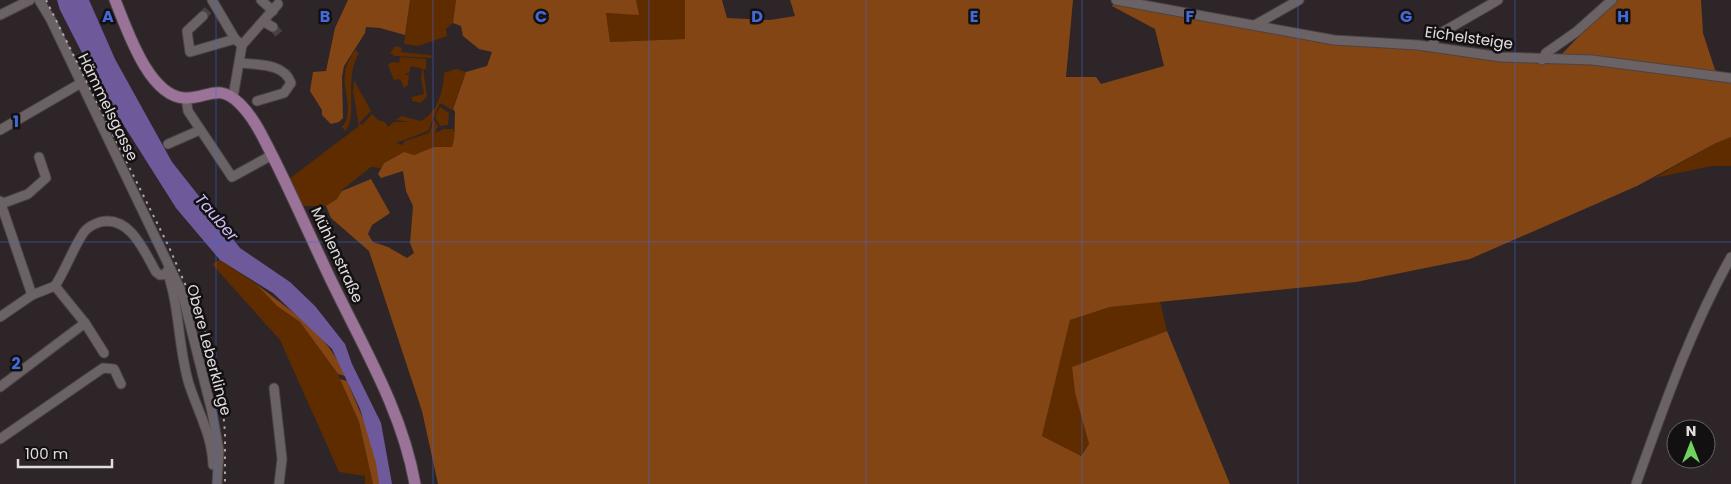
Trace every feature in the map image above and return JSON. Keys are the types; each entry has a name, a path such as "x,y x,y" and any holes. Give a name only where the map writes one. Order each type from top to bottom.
{"main road":[{"path":"115,0 150,74 170,93 186,98 216,92 233,97"},
{"name":"Mühlenstraße","path":"233,97 252,119 301,212 322,261 389,401 404,440 415,484"}],"street":[{"path":"0,15 30,0"},
{"name":"Hämmelsgasse","path":"39,0 152,227"},
{"path":"233,97 240,63 239,42 209,8 187,30 190,52 239,42 264,22 278,4 262,0"},
{"name":"Eichelsteige","path":"1116,0 1146,2 1334,40 1432,46 1501,57 1542,60 1592,60 1731,78"},
{"path":"1255,25 1299,0"},
{"path":"1432,46 1435,39 1441,33 1498,0"},
{"path":"1542,60 1546,53 1576,32 1612,0"},
{"path":"264,22 273,27"},
{"path":"240,63 278,68 288,75 291,83 284,93 257,101"},
{"path":"1,128 56,96 81,84"},
{"path":"186,98 188,111 232,177 272,154"},
{"path":"168,144 200,130"},
{"path":"32,295 0,203 28,194 46,178 39,156"},
{"path":"0,317 32,295 55,286 83,233 88,227 104,221 124,226 133,233 156,272 160,275 168,274"},
{"path":"152,227 150,233 168,274 174,296 189,384 212,446 215,484"},
{"name":"Obere Leberklinge","path":"152,227 182,293 204,375 218,451 215,484"},
{"path":"1636,484 1664,404 1688,345 1707,300 1731,258"},
{"path":"55,286 85,323 104,353"},
{"path":"0,387 85,323"},
{"path":"0,439 103,368 114,369 121,384"},
{"path":"274,388 282,459 279,484"}],"shaded area":[{"path":"57,0 89,0 115,59 172,162 240,248 290,282 315,306 345,344 352,364 381,423 392,484 379,484 376,463 360,409 332,349 273,293 220,260 176,208 99,86 60,10"},
{"path":"348,0 410,0 405,35 380,28 366,27 365,33 344,66 342,77 343,118 339,122 331,124 322,115 322,110 310,91 313,72 326,71 335,28"},
{"path":"410,0 456,0 453,23 446,29 447,36 418,46 404,44"},
{"path":"456,0 636,0 639,15 606,13 610,42 685,39 685,0 722,0 727,18 770,20 795,16 790,0 1073,0 1066,77 1096,77 1101,84 1164,66 1155,29 1112,6 1116,0 1299,34 1425,41 1483,51 1560,56 1614,0 1701,0 1703,33 1715,70 1731,77 1731,137 1714,144 1637,186 1470,259 1356,282 1110,307 1070,320 1042,436 1081,456 1089,444 1075,393 1072,367 1167,331 1230,484 438,484 422,411 369,251 331,218 326,206 337,199 342,191 371,179 390,213 372,225 368,234 373,242 388,247 407,258 414,253 410,243 413,206 406,191 403,171 381,178 378,174 384,163 404,152 414,155 434,147 452,147 455,130 455,112 453,109 466,72 487,66 492,52 479,49 463,36 461,26 453,23"},
{"path":"636,0 685,0 685,39 610,42 606,13 638,14"},
{"path":"395,46 402,48 401,52 430,55 433,58 395,56 390,53"},
{"path":"355,50 359,53 354,63 352,74 351,116 345,131 342,127 346,122 348,108 345,72"},
{"path":"400,57 426,59 426,69 423,69 427,96 421,103 412,101 412,97 424,94 421,79 422,69 411,66 409,73 405,73 409,75 408,85 404,88 400,79 394,80 388,65 392,62 399,63"},
{"path":"456,69 466,72 452,110 440,103 428,131 396,143 402,145 405,141 429,133 434,119 438,126 435,133 444,129 453,129 455,133 452,148 434,147 414,155 404,152 384,163 381,168 371,167 342,190 338,199 326,206 302,206 289,179 359,126 353,92 354,80 371,111 359,123 362,125 372,114 378,120 385,122 388,127 394,122 410,122 395,120 402,116 420,121 426,118 435,107 441,94 444,73"},
{"path":"440,107 449,113 448,125 440,126 435,117"},
{"path":"1731,137 1731,166 1712,166 1654,178 1714,144"},
{"path":"220,260 255,283 277,306 300,322 338,374 359,422 373,484 365,484 365,476 339,472 280,340 212,264"},
{"path":"255,283 319,335 338,361 345,376 338,374 300,322 277,306"},
{"path":"1160,301 1167,331 1072,367 1075,393 1089,444 1080,456 1042,436 1070,320 1110,307"},
{"path":"340,379 347,381 368,431 376,458 379,484 373,484 359,422"}],"tunnel":[{"path":"203,16 208,10"},
{"path":"273,27 279,34"}],"railway":[{"path":"46,0 169,247 205,330 222,399 225,433 225,484"}],"water label":[{"name":"Tauber","path":"217,217"}]}
